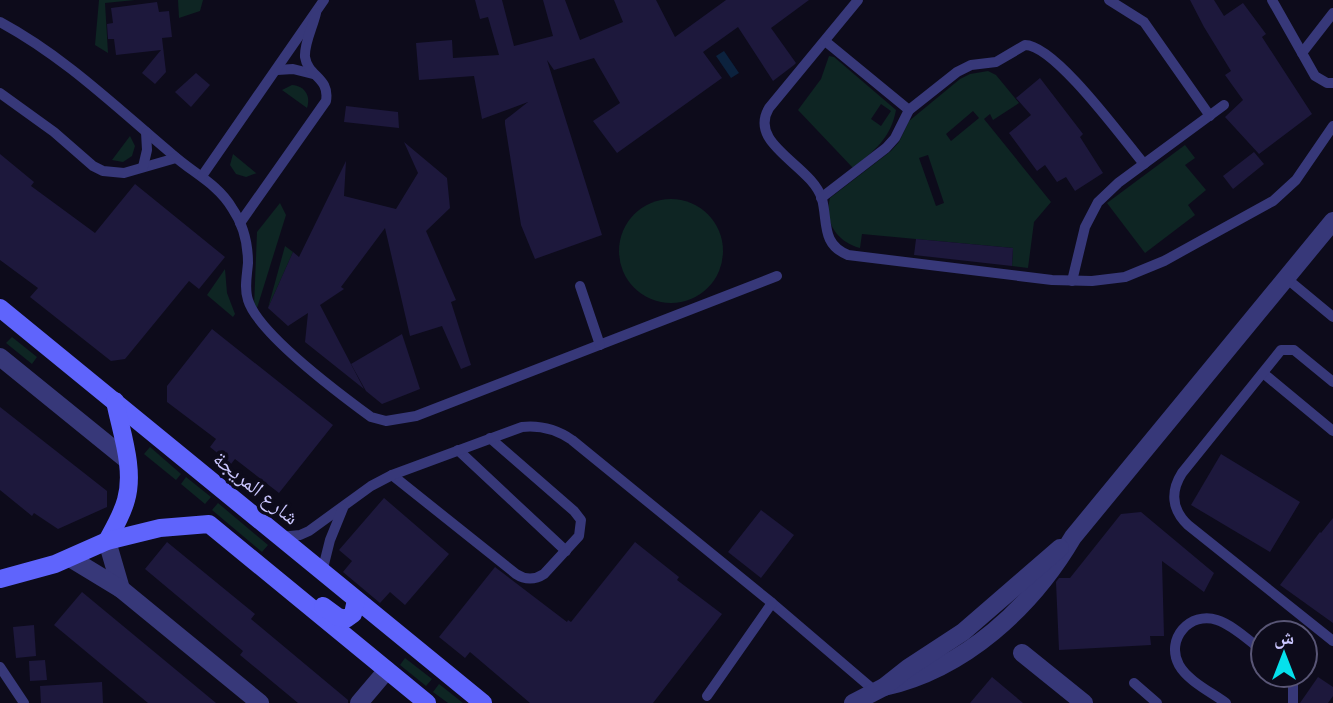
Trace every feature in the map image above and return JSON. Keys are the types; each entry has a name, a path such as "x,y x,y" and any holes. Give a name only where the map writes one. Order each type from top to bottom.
{"main road":[{"name":"شارع المريجة","path":"0,309 483,703"},
{"path":"107,541 126,500 129,487 127,460 115,401"},
{"path":"0,579 28,573 107,541 160,528 208,524 428,703"},
{"path":"270,574 298,587 342,619 353,614 356,600"}],"street":[{"path":"853,703 879,689 983,617 1073,537 1333,220"},
{"path":"0,357 127,460"},
{"path":"107,541 121,589"},
{"path":"70,558 121,589 260,703"},
{"path":"1022,653 1084,703"},
{"path":"359,703 387,670"}],"lane":[{"path":"202,176 324,0"},
{"path":"858,0 769,108 764,123 768,138 811,179 821,198 827,235 838,251 848,255 1072,281 1112,279 1137,273 1263,207 1296,180 1333,126"},
{"path":"1109,0 1144,22 1210,116"},
{"path":"1272,0 1315,76 1327,83 1333,83"},
{"path":"240,223 326,101 326,89 310,68 305,56 316,13"},
{"path":"1302,52 1333,13"},
{"path":"0,22 49,52 225,197 240,223 247,250 246,289 258,320 285,347 371,416 386,421 416,416 777,276"},
{"path":"825,41 909,110"},
{"path":"821,198 886,148 909,110 963,68 996,62 1020,47 1034,46 1051,59 1083,90 1143,164"},
{"path":"277,70 293,69 316,75"},
{"path":"0,93 54,132 93,166 114,173 134,171 176,158"},
{"path":"1072,281 1090,214 1107,192 1224,105"},
{"path":"143,167 147,150 146,132"},
{"path":"1286,278 1333,317"},
{"path":"580,286 600,345"},
{"path":"1333,382 1297,352 1289,348 1277,353 1182,473 1177,482 1174,501 1181,519 1333,641"},
{"path":"1263,373 1333,431"},
{"path":"281,537 309,531 371,486 392,475 490,438 533,426 543,427 563,434 879,689"},
{"path":"392,475 520,576 528,579 540,576 566,551 581,531 578,515 490,438"},
{"path":"458,450 566,551"},
{"path":"322,572 330,540 343,508"},
{"path":"707,696 772,603"},
{"path":"1226,703 1180,667 1175,656 1179,633 1187,624 1197,619 1209,618 1221,621 1249,641"},
{"path":"0,667 24,703"},
{"path":"1134,683 1157,703"}],"green space":[{"path":"99,0 135,0 105,3 108,53 95,45"},
{"path":"178,0 203,0 200,11 179,18"},
{"path":"829,56 834,57 896,110 886,136 875,150 853,168 798,110 821,79","holes":["881,104 891,111 881,126 871,119"]},
{"path":"988,71 996,75 1019,103 993,120 990,114 984,119 1051,202 1034,222 1028,268 1012,266 1013,248 862,234 860,248 844,241 831,223 830,198 891,151 899,142 909,121 960,79","holes":["973,111 979,118 951,141 946,134","928,155 944,203 936,206 919,158"]},
{"path":"292,85 306,92 307,108 282,90"},
{"path":"130,136 135,146 132,156 123,162 112,160"},
{"path":"1185,145 1195,158 1185,165 1206,190 1188,205 1195,215 1145,253 1107,203"},
{"path":"233,154 257,173 246,177 236,174 230,165"},
{"path":"671,199 691,203 708,214 719,231 723,251 719,271 708,288 691,299 671,303 651,299 634,288 623,271 619,251 623,231 634,214 651,203"},
{"path":"280,203 286,215 257,308 254,307 257,232"},
{"path":"285,246 293,252 268,308"},
{"path":"225,269 227,293 235,314 233,317 207,295"},
{"path":"12,337 37,357 32,364 6,343"},
{"path":"150,447 181,474 176,480 144,454"},
{"path":"186,477 211,497 205,504 181,484"},
{"path":"218,503 268,545 262,552 212,510"},
{"path":"405,658 432,679 426,686 400,665"},
{"path":"439,684 463,703 448,703 433,692"}],"water":[{"path":"724,51 739,73 731,78 716,56"}],"building":[{"path":"475,0 502,0 514,46 553,36 543,0 565,0 580,40 623,22 614,0 656,0 675,37 726,0 809,0 771,28 796,63 794,65 773,81 738,27 703,52 722,78 617,153 593,121 620,103 594,58 554,70 547,60 602,235 535,259 521,225 505,124 505,120 528,102 482,119 474,76 419,80 416,43 452,40 453,58 499,55 488,17 480,19"},
{"path":"1190,0 1214,0 1224,16 1243,3 1266,34 1262,37 1312,114 1259,154 1225,117 1243,100 1225,75 1231,71"},
{"path":"157,2 159,12 169,11 172,37 162,38 166,72 155,84 142,73 161,50 116,55 114,39 108,39 107,24 113,23 111,8"},
{"path":"196,73 210,85 191,107 175,92"},
{"path":"1040,78 1083,134 1080,137 1103,173 1075,191 1066,177 1057,182 1045,165 1037,171 1009,133 1031,115 1016,98"},
{"path":"346,106 398,112 399,128 344,122"},
{"path":"404,142 447,178 450,208 426,231 456,300 451,302 471,365 461,369 442,326 410,336 385,228 341,287 344,289 320,305 364,389 305,342 308,313 288,326 268,308 293,252 299,257 346,161 344,196 396,209 418,173"},
{"path":"1254,152 1264,164 1233,189 1223,176"},
{"path":"0,154 34,182 31,186 95,233 135,184 225,257 199,289 189,281 125,359 111,361 30,297 38,288 0,260"},
{"path":"916,239 1013,248 1012,266 914,255"},
{"path":"212,329 333,425 279,493 235,459 231,464 210,447 216,439 167,402 167,386"},
{"path":"402,334 420,389 382,404 366,391 351,364"},
{"path":"0,407 107,491 107,507 58,529 34,513 32,516 0,490"},
{"path":"1221,454 1300,502 1270,552 1191,505"},
{"path":"384,498 449,554 405,605 390,592 380,603 343,572 352,561 339,550"},
{"path":"761,510 794,535 761,578 728,552"},
{"path":"1141,512 1214,573 1204,592 1162,561 1164,636 1150,636 1151,645 1059,650 1056,582 1059,578 1070,578 1121,514"},
{"path":"1333,518 1333,623 1280,585"},
{"path":"167,542 255,614 251,619 348,700 348,703 298,703 240,655 243,651 145,569"},
{"path":"635,542 679,577 677,580 722,614 653,703 530,703 470,652 465,658 439,637 495,567 567,622 571,622"},
{"path":"82,592 216,703 148,703 54,625"},
{"path":"34,625 36,656 16,658 13,627"},
{"path":"45,660 47,680 30,681 29,661"},
{"path":"992,677 1023,703 970,703"},
{"path":"1319,678 1333,687 1333,696 1328,703 1300,703 1310,689 1319,689"},
{"path":"102,682 103,703 41,703 40,686"}]}
